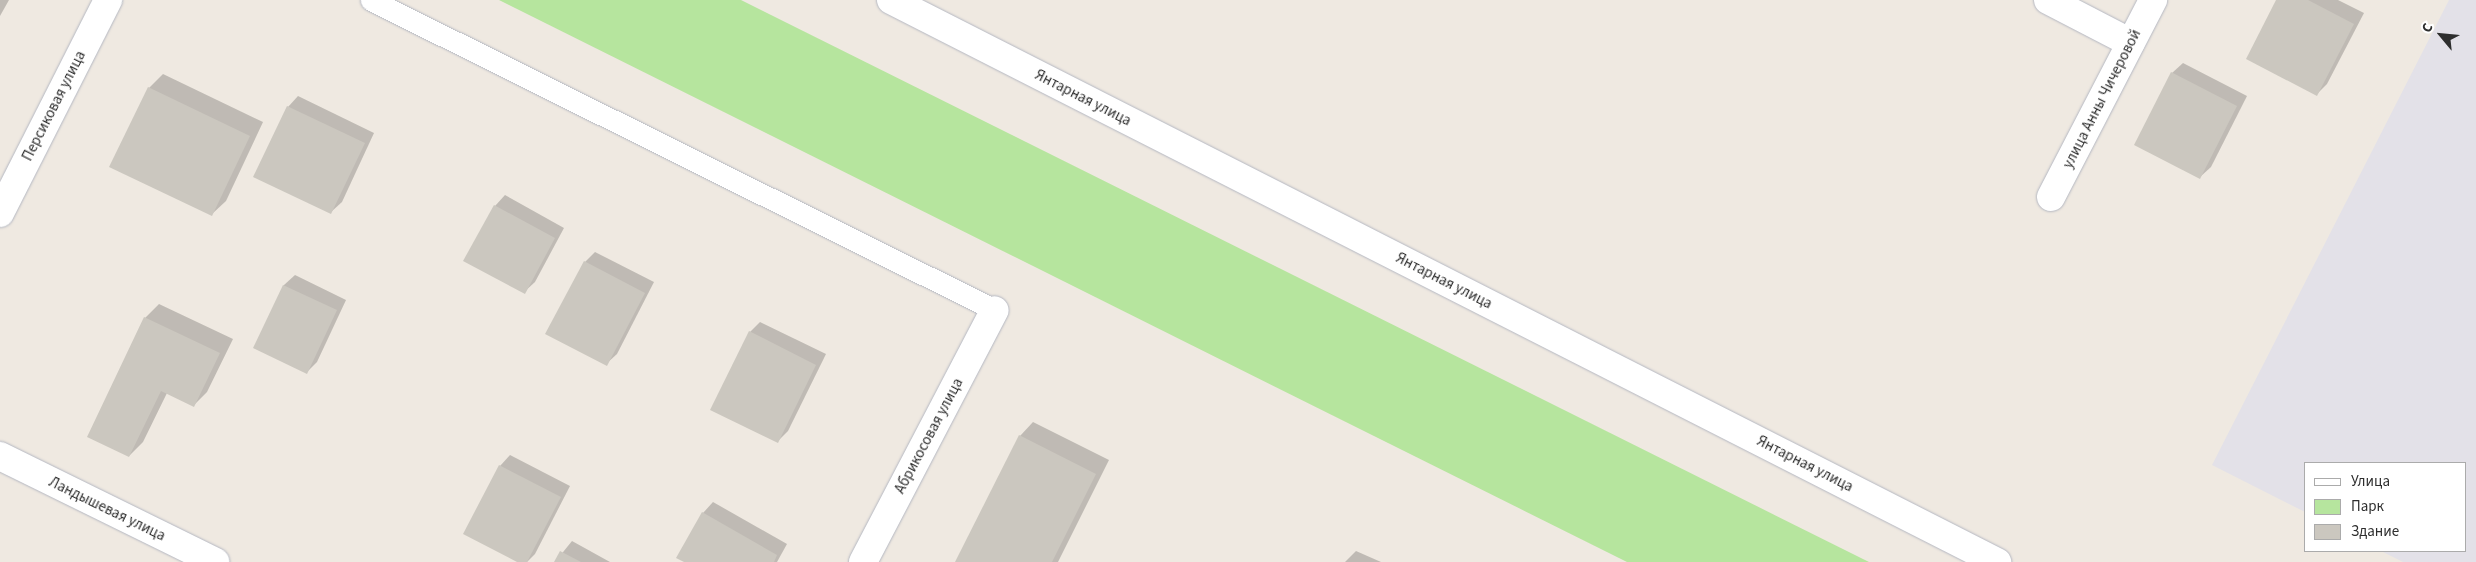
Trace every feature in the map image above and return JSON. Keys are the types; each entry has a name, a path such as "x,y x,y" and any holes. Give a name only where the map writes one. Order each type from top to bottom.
{"street":[{"name":"Персиковая улица","path":"0,213 108,0"},
{"name":"Янтарная улица","path":"891,0 1997,562"},
{"path":"2048,0 2131,43"},
{"name":"улица Анны Чичеровой","path":"2051,197 2153,0"},
{"name":"Абрикосовая улица","path":"863,562 995,310"},
{"name":"Ландышевая улица","path":"0,456 215,562"}],"lane":[{"path":"371,0 995,310"}],"shaded area":[{"path":"2449,0 2476,0 2476,562 2403,562 2383,552 2466,552 2466,462 2304,462 2304,511 2212,465"}],"green space":[{"path":"499,0 741,0 1869,562 1627,562"}],"building":[{"path":"2276,0 2308,0 2354,24 2317,96 2246,59"},
{"path":"2171,72 2237,106 2200,179 2134,145"},
{"path":"148,87 250,136 212,216 109,167"},
{"path":"287,106 365,143 331,214 253,177"},
{"path":"494,205 555,238 525,294 463,261"},
{"path":"584,261 645,293 607,366 545,334"},
{"path":"283,285 337,310 307,374 253,348"},
{"path":"144,317 220,353 194,407 161,391 129,457 87,437"},
{"path":"749,331 816,365 778,443 710,410"},
{"path":"1019,435 1096,474 1052,562 955,562"},
{"path":"499,465 561,497 527,562 517,562 463,534"},
{"path":"702,512 777,555 774,562 684,562 676,558"},
{"path":"560,551 581,562 554,562"}]}
